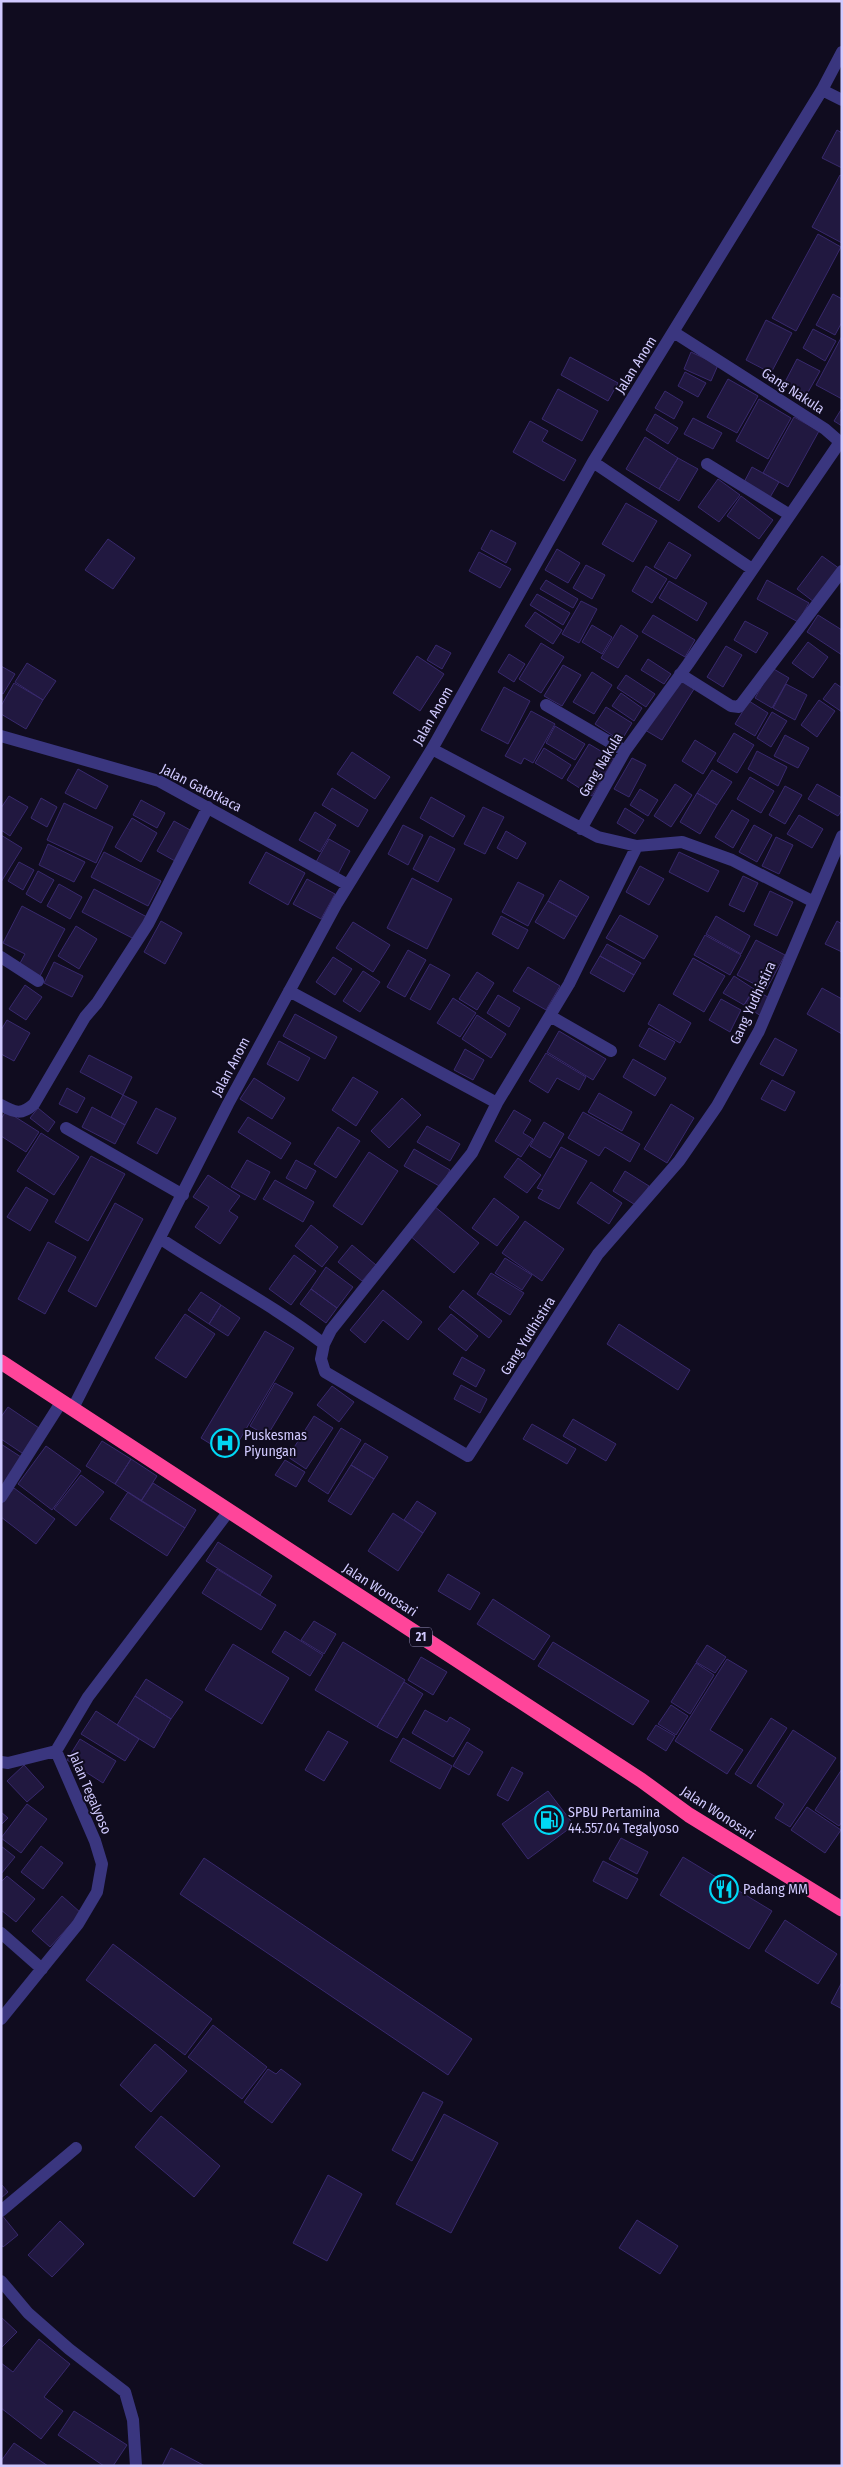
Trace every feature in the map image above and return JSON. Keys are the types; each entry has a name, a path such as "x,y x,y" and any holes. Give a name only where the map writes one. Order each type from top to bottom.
{"highway":[{"name":"Jalan Wonosari","path":"1,1362 641,1780 689,1815 842,1909"}],"street":[{"name":"Jalan Anom","path":"1,1497 68,1404 161,1239 228,1104 348,885 432,749 593,462 675,333 822,90 842,52"},
{"path":"822,90 842,100"},
{"name":"Gang Nakula","path":"581,829 625,751 841,443 817,424 675,333"},
{"path":"593,462 752,569"},
{"path":"707,464 790,515"},
{"path":"680,674 731,706 739,707 749,697 842,571"},
{"path":"546,705 625,751"},
{"name":"Jalan Gatotkaca","path":"1,736 159,781 304,863 348,885"},
{"path":"432,749 598,837 637,846 682,842 732,860 814,902 842,836"},
{"path":"5,1107 23,1112 34,1104 85,1017 97,1003 148,924 208,807"},
{"path":"161,1239 222,1279 293,1321 324,1344 331,1330 472,1153 497,1103 550,1016 637,846"},
{"name":"Gang Yudhistira","path":"324,1344 321,1358 325,1372 468,1456 598,1254 679,1161 717,1106 759,1031 814,902"},
{"path":"1,957 38,982"},
{"path":"289,991 497,1103"},
{"path":"550,1016 611,1052"},
{"path":"66,1128 183,1196"},
{"name":"Jalan Tegalyoso","path":"1,2019 78,1924 97,1892 102,1864 95,1842 56,1751 88,1697 229,1511"},
{"path":"1,1762 8,1763 56,1751"},
{"path":"1,1933 42,1969"},
{"path":"1,2211 76,2148"},
{"path":"1,2281 28,2313 62,2343 125,2392 133,2420 136,2466"}],"building":[{"path":"837,130 842,133 842,168 822,158"},
{"path":"840,175 842,176 842,243 812,227"},
{"path":"818,234 841,247 796,331 772,318"},
{"path":"833,294 842,299 842,322 835,335 816,325"},
{"path":"766,320 792,333 771,373 746,360"},
{"path":"813,329 836,341 825,361 803,348"},
{"path":"842,336 842,399 816,385"},
{"path":"691,352 718,365 711,381 684,369"},
{"path":"570,357 618,383 608,401 561,375"},
{"path":"797,359 820,371 807,394 785,382"},
{"path":"685,372 706,383 698,397 678,386"},
{"path":"728,379 758,396 737,433 707,417"},
{"path":"558,389 598,411 582,441 542,419"},
{"path":"665,391 683,402 674,419 655,408"},
{"path":"759,399 791,418 768,459 736,441"},
{"path":"842,408 842,426 834,421"},
{"path":"655,414 678,428 668,444 646,430"},
{"path":"794,417 819,431 788,487 763,473"},
{"path":"693,418 722,433 713,449 684,434"},
{"path":"530,421 548,431 542,441 576,460 564,481 513,452"},
{"path":"645,437 678,458 659,489 626,469"},
{"path":"678,458 698,469 679,501 659,489"},
{"path":"752,467 779,482 769,499 743,484"},
{"path":"718,479 740,495 719,522 698,507"},
{"path":"741,496 773,520 759,539 727,516"},
{"path":"626,503 657,521 633,562 602,544"},
{"path":"491,530 516,543 506,563 481,549"},
{"path":"108,539 135,558 113,589 85,570"},
{"path":"669,542 691,555 676,579 654,567"},
{"path":"557,549 580,563 568,583 545,570"},
{"path":"479,552 511,569 500,588 469,571"},
{"path":"822,556 840,569 814,602 797,589"},
{"path":"586,565 605,575 592,599 573,588"},
{"path":"646,566 667,579 652,603 632,591"},
{"path":"546,580 578,599 573,608 540,589"},
{"path":"767,580 809,603 798,622 757,599"},
{"path":"669,581 707,603 697,621 659,598"},
{"path":"537,594 570,613 563,625 530,605"},
{"path":"581,601 597,609 579,643 562,634"},
{"path":"535,612 562,630 553,644 525,626"},
{"path":"653,615 695,640 685,657 642,632"},
{"path":"818,615 842,630 842,655 807,632"},
{"path":"745,621 768,633 756,653 734,640"},
{"path":"592,625 612,637 602,654 582,642"},
{"path":"621,625 638,636 618,668 601,658"},
{"path":"808,642 828,657 813,678 792,663"},
{"path":"541,643 564,657 541,693 519,679"},
{"path":"436,645 451,653 442,669 427,660"},
{"path":"726,646 742,655 723,687 707,677"},
{"path":"509,654 525,664 514,682 498,672"},
{"path":"417,656 444,674 420,711 393,693"},
{"path":"648,659 671,674 664,684 641,670"},
{"path":"27,663 56,681 43,700 15,682"},
{"path":"563,665 581,675 562,706 544,696"},
{"path":"1,666 15,674 3,694 1,693"},
{"path":"772,668 789,678 772,708 755,698"},
{"path":"592,672 612,685 594,714 573,702"},
{"path":"626,675 655,694 646,707 617,688"},
{"path":"678,679 694,689 662,740 645,730"},
{"path":"14,683 43,700 26,729 1,714 1,706"},
{"path":"835,683 842,688 842,712 823,699"},
{"path":"786,684 807,695 795,720 773,708"},
{"path":"504,687 530,701 508,744 481,730"},
{"path":"621,693 642,708 634,721 612,706"},
{"path":"819,700 835,711 817,737 801,725"},
{"path":"749,701 768,713 755,736 735,724"},
{"path":"606,707 632,723 621,741 595,724"},
{"path":"531,711 555,724 533,763 524,758 521,764 505,756"},
{"path":"772,712 787,721 771,747 757,738"},
{"path":"555,726 585,744 575,760 546,743"},
{"path":"734,733 754,745 737,773 717,761"},
{"path":"785,735 809,748 798,768 774,756"},
{"path":"695,740 716,753 703,774 682,761"},
{"path":"589,744 614,759 592,796 567,780"},
{"path":"544,748 571,765 562,779 535,763"},
{"path":"757,751 787,767 778,786 748,769"},
{"path":"352,752 390,777 375,799 337,774"},
{"path":"632,758 646,765 629,797 614,789"},
{"path":"78,769 108,786 96,809 65,793"},
{"path":"712,770 732,782 717,805 697,793"},
{"path":"750,777 774,791 761,813 737,799"},
{"path":"675,784 692,795 671,827 654,816"},
{"path":"817,784 842,798 842,810 838,816 808,799"},
{"path":"785,786 802,795 785,824 769,815"},
{"path":"332,788 368,810 358,827 322,805"},
{"path":"640,789 658,800 648,816 630,805"},
{"path":"697,793 717,805 700,834 680,822"},
{"path":"9,796 28,807 10,836 1,830 1,808"},
{"path":"431,797 465,816 453,837 420,818"},
{"path":"41,798 57,807 47,827 31,818"},
{"path":"141,800 165,813 157,828 133,815"},
{"path":"64,803 113,827 96,863 47,840"},
{"path":"483,807 504,817 485,854 464,844"},
{"path":"625,808 644,820 635,834 617,823"},
{"path":"732,810 749,820 733,848 715,837"},
{"path":"315,812 336,825 320,852 299,840"},
{"path":"799,815 823,829 812,848 787,834"},
{"path":"132,818 157,833 141,862 115,847"},
{"path":"174,821 192,831 175,861 157,851"},
{"path":"403,825 423,835 408,865 388,854"},
{"path":"754,825 772,835 757,862 739,852"},
{"path":"506,831 526,843 517,859 497,848"},
{"path":"1,835 22,848 1,882"},
{"path":"430,836 455,849 438,882 413,869"},
{"path":"776,837 793,845 779,874 762,866"},
{"path":"329,839 350,851 338,874 316,862"},
{"path":"48,844 85,862 74,882 39,865"},
{"path":"104,852 161,881 148,906 91,877"},
{"path":"266,852 305,873 288,905 249,883"},
{"path":"679,852 719,871 708,892 669,872"},
{"path":"19,862 34,870 23,890 8,881"},
{"path":"640,866 664,879 649,905 626,892"},
{"path":"38,871 54,880 41,903 26,894"},
{"path":"743,876 758,883 744,912 729,905"},
{"path":"412,878 452,899 427,949 387,928"},
{"path":"307,879 335,894 321,919 293,904"},
{"path":"560,880 589,897 577,917 548,901"},
{"path":"518,882 544,895 528,926 502,912"},
{"path":"59,884 82,897 70,919 47,906"},
{"path":"94,889 147,917 136,940 82,912"},
{"path":"770,891 793,902 777,936 754,925"},
{"path":"548,901 577,917 564,939 535,922"},
{"path":"22,906 65,929 40,976 19,965 25,954 3,943"},
{"path":"620,915 658,936 644,959 606,938"},
{"path":"501,916 528,930 518,949 492,934"},
{"path":"716,916 750,936 741,954 706,934"},
{"path":"161,921 182,933 165,964 144,952"},
{"path":"837,921 842,924 842,952 825,944"},
{"path":"353,922 390,945 373,972 336,948"},
{"path":"76,926 97,939 79,969 58,956"},
{"path":"705,935 741,955 730,975 694,955"},
{"path":"756,940 785,955 766,990 737,975"},
{"path":"607,944 641,963 634,975 600,956"},
{"path":"408,950 426,960 405,997 387,987"},
{"path":"600,956 634,975 624,992 590,973"},
{"path":"333,957 352,969 335,995 316,982"},
{"path":"693,958 725,976 704,1012 673,994"},
{"path":"54,962 83,976 72,997 44,983"},
{"path":"430,964 450,975 430,1010 410,999"},
{"path":"528,967 560,986 546,1010 513,991"},
{"path":"363,971 380,982 360,1012 343,1001"},
{"path":"477,972 494,983 477,1010 459,999"},
{"path":"734,976 754,989 744,1005 723,993"},
{"path":"25,985 42,997 26,1020 9,1009"},
{"path":"822,988 842,999 842,1034 807,1014"},
{"path":"754,989 771,999 761,1016 744,1005"},
{"path":"498,995 520,1008 509,1027 487,1013"},
{"path":"453,998 476,1013 460,1037 437,1023"},
{"path":"721,999 741,1010 730,1032 709,1020"},
{"path":"659,1004 691,1023 680,1043 648,1024"},
{"path":"295,1014 337,1037 325,1059 283,1036"},
{"path":"477,1015 506,1034 491,1058 462,1039"},
{"path":"7,1020 30,1033 14,1061 1,1054 1,1030"},
{"path":"649,1028 675,1042 665,1060 639,1046"},
{"path":"559,1031 606,1059 593,1080 547,1052"},
{"path":"775,1038 797,1050 783,1076 760,1064"},
{"path":"279,1041 310,1058 298,1081 267,1064"},
{"path":"465,1049 484,1060 473,1080 454,1070"},
{"path":"546,1053 586,1077 579,1090 557,1078 548,1093 529,1081"},
{"path":"89,1055 132,1077 123,1095 80,1072"},
{"path":"633,1059 666,1078 655,1096 623,1077"},
{"path":"353,1077 378,1092 356,1126 332,1110"},
{"path":"254,1078 285,1098 272,1119 240,1099"},
{"path":"772,1080 795,1092 785,1111 761,1099"},
{"path":"67,1088 85,1098 77,1113 59,1104"},
{"path":"599,1093 632,1112 622,1131 588,1112"},
{"path":"123,1095 137,1102 125,1125 111,1117"},
{"path":"402,1098 421,1115 389,1148 371,1131"},
{"path":"671,1104 694,1118 667,1163 644,1149"},
{"path":"92,1107 125,1125 115,1144 82,1127"},
{"path":"38,1108 55,1122 48,1132 30,1118"},
{"path":"156,1108 176,1118 157,1154 137,1143"},
{"path":"514,1110 531,1120 523,1133 533,1139 521,1157 495,1141"},
{"path":"6,1111 39,1132 26,1152 1,1136 1,1119"},
{"path":"583,1112 640,1144 630,1162 605,1147 599,1156 568,1138"},
{"path":"248,1117 291,1143 281,1159 238,1132"},
{"path":"544,1122 564,1134 550,1158 530,1146"},
{"path":"427,1126 460,1144 450,1161 417,1142"},
{"path":"338,1127 360,1141 336,1178 314,1164"},
{"path":"41,1133 79,1157 54,1195 17,1171"},
{"path":"561,1147 587,1161 559,1209 538,1198 543,1190 537,1188"},
{"path":"414,1149 450,1170 441,1187 404,1166"},
{"path":"369,1152 398,1171 362,1225 333,1206"},
{"path":"91,1156 125,1174 88,1241 55,1222"},
{"path":"518,1158 541,1175 527,1193 504,1177"},
{"path":"247,1160 270,1172 255,1200 231,1187"},
{"path":"296,1160 316,1171 306,1189 286,1178"},
{"path":"625,1171 649,1186 637,1206 613,1191"},
{"path":"208,1175 240,1196 229,1211 238,1217 220,1244 195,1227 209,1207 193,1197"},
{"path":"275,1180 314,1202 303,1222 263,1199"},
{"path":"591,1182 622,1203 609,1224 577,1203"},
{"path":"26,1187 48,1200 30,1231 7,1217"},
{"path":"494,1198 519,1217 497,1246 472,1228"},
{"path":"115,1203 143,1219 96,1307 68,1291"},
{"path":"434,1206 479,1243 454,1273 409,1235"},
{"path":"525,1221 564,1249 542,1281 502,1253"},
{"path":"311,1225 338,1247 322,1267 295,1246"},
{"path":"48,1242 76,1257 45,1314 18,1299"},
{"path":"352,1245 376,1265 362,1281 338,1262"},
{"path":"294,1255 316,1271 291,1305 269,1289"},
{"path":"505,1258 532,1275 522,1290 495,1273"},
{"path":"326,1267 353,1287 337,1308 311,1289"},
{"path":"491,1273 524,1293 510,1315 477,1294"},
{"path":"311,1289 337,1308 326,1323 300,1304"},
{"path":"383,1290 422,1322 408,1340 383,1320 365,1343 350,1330"},
{"path":"463,1290 502,1321 489,1338 449,1307"},
{"path":"201,1292 221,1305 209,1324 188,1310"},
{"path":"221,1305 240,1318 228,1336 209,1324"},
{"path":"185,1314 215,1334 186,1378 155,1358"},
{"path":"451,1314 478,1336 466,1351 438,1329"},
{"path":"619,1324 690,1370 678,1390 607,1344"},
{"path":"265,1331 294,1348 230,1456 201,1438"},
{"path":"462,1357 485,1370 476,1387 453,1374"},
{"path":"275,1383 293,1393 267,1436 250,1426"},
{"path":"461,1385 487,1399 480,1413 454,1399"},
{"path":"332,1386 354,1402 339,1422 317,1405"},
{"path":"8,1407 42,1430 25,1455 1,1439 1,1417"},
{"path":"314,1416 333,1428 306,1469 288,1457"},
{"path":"573,1419 616,1444 606,1461 563,1436"},
{"path":"532,1424 576,1449 567,1464 523,1439"},
{"path":"341,1428 361,1440 328,1494 308,1481"},
{"path":"102,1441 131,1459 115,1484 86,1466"},
{"path":"365,1443 388,1457 374,1479 351,1465"},
{"path":"1,1444 21,1457 1,1487"},
{"path":"46,1446 81,1471 52,1510 18,1484"},
{"path":"131,1459 157,1476 141,1501 115,1484"},
{"path":"285,1460 305,1472 296,1487 275,1475"},
{"path":"351,1465 374,1479 351,1515 328,1501"},
{"path":"81,1475 104,1492 76,1526 54,1509"},
{"path":"153,1483 196,1510 185,1528 141,1501"},
{"path":"14,1488 55,1519 36,1544 1,1517 1,1504"},
{"path":"128,1492 185,1528 167,1556 110,1519"},
{"path":"417,1501 436,1513 423,1533 404,1520"},
{"path":"393,1513 423,1533 398,1571 368,1551"},
{"path":"218,1542 272,1576 260,1595 206,1561"},
{"path":"217,1569 276,1605 261,1630 202,1593"},
{"path":"448,1574 480,1593 470,1610 438,1591"},
{"path":"493,1599 550,1636 534,1660 477,1624"},
{"path":"314,1621 336,1634 324,1654 301,1640"},
{"path":"285,1631 323,1655 310,1676 272,1652"},
{"path":"343,1642 405,1680 377,1727 315,1690"},
{"path":"553,1642 649,1701 633,1725 538,1666"},
{"path":"233,1644 289,1678 262,1724 205,1690"},
{"path":"707,1645 726,1657 715,1673 696,1662"},
{"path":"421,1657 447,1672 433,1695 408,1680"},
{"path":"727,1659 747,1671 710,1730 743,1750 727,1774 675,1741"},
{"path":"696,1663 714,1675 690,1714 671,1702"},
{"path":"146,1679 183,1702 171,1719 135,1696"},
{"path":"404,1682 423,1694 397,1738 377,1727"},
{"path":"135,1696 171,1719 154,1748 117,1725"},
{"path":"671,1705 688,1716 676,1735 658,1724"},
{"path":"425,1710 447,1722 450,1717 470,1729 453,1757 412,1733"},
{"path":"96,1711 139,1739 125,1761 81,1734"},
{"path":"771,1718 787,1728 751,1784 735,1774"},
{"path":"656,1725 675,1736 666,1751 647,1739"},
{"path":"793,1730 836,1758 790,1827 775,1818 784,1804 757,1786"},
{"path":"328,1731 348,1742 324,1781 305,1770"},
{"path":"403,1738 452,1766 440,1789 390,1761"},
{"path":"80,1739 116,1761 103,1783 67,1760"},
{"path":"467,1742 483,1752 469,1775 453,1766"},
{"path":"24,1765 44,1787 27,1802 7,1781"},
{"path":"512,1767 523,1773 508,1801 497,1795"},
{"path":"842,1769 842,1822 839,1826 815,1810"},
{"path":"548,1791 574,1825 528,1859 502,1824"},
{"path":"27,1804 47,1819 21,1853 1,1838"},
{"path":"807,1807 841,1830 825,1853 791,1830"},
{"path":"1,1812 8,1818 1,1825"},
{"path":"621,1838 648,1852 637,1874 609,1859"},
{"path":"1,1846 15,1857 1,1874"},
{"path":"41,1846 63,1863 43,1889 21,1872"},
{"path":"683,1857 772,1911 749,1949 660,1895"},
{"path":"204,1858 472,2039 448,2075 180,1894"},
{"path":"603,1861 638,1879 627,1899 593,1881"},
{"path":"7,1876 35,1899 16,1922 1,1910 1,1882"},
{"path":"62,1896 81,1913 50,1947 32,1931"},
{"path":"785,1920 837,1954 818,1984 765,1951"},
{"path":"113,1944 212,2019 185,2055 86,1980"},
{"path":"842,1982 842,2009 831,2003"},
{"path":"213,2025 267,2067 242,2099 188,2057"},
{"path":"155,2044 187,2071 151,2112 120,2085"},
{"path":"268,2069 276,2074 281,2069 301,2084 272,2123 244,2102"},
{"path":"423,2092 443,2102 412,2161 392,2150"},
{"path":"444,2114 498,2143 451,2233 396,2204"},
{"path":"161,2116 220,2166 194,2197 135,2147"},
{"path":"328,2175 362,2194 327,2261 293,2243"},
{"path":"1,2184 8,2192 1,2198"},
{"path":"1,2214 18,2235 3,2247 1,2244"},
{"path":"637,2220 678,2246 660,2274 619,2248"},
{"path":"60,2221 84,2244 52,2277 28,2255"},
{"path":"1,2317 17,2332 1,2348"},
{"path":"39,2339 70,2364 44,2397 63,2411 41,2439 1,2408 1,2363 13,2372"},
{"path":"74,2411 127,2445 113,2466 104,2466 58,2435"},
{"path":"14,2443 48,2466 1,2466 1,2461"},
{"path":"171,2448 205,2466 162,2466"}],"place":[{"name":"Puskesmas Piyungan","path":"225,1443"},
{"name":"SPBU Pertamina 44.557.04 Tegalyoso","path":"549,1820"},
{"name":"Padang MM","path":"724,1889"}]}
